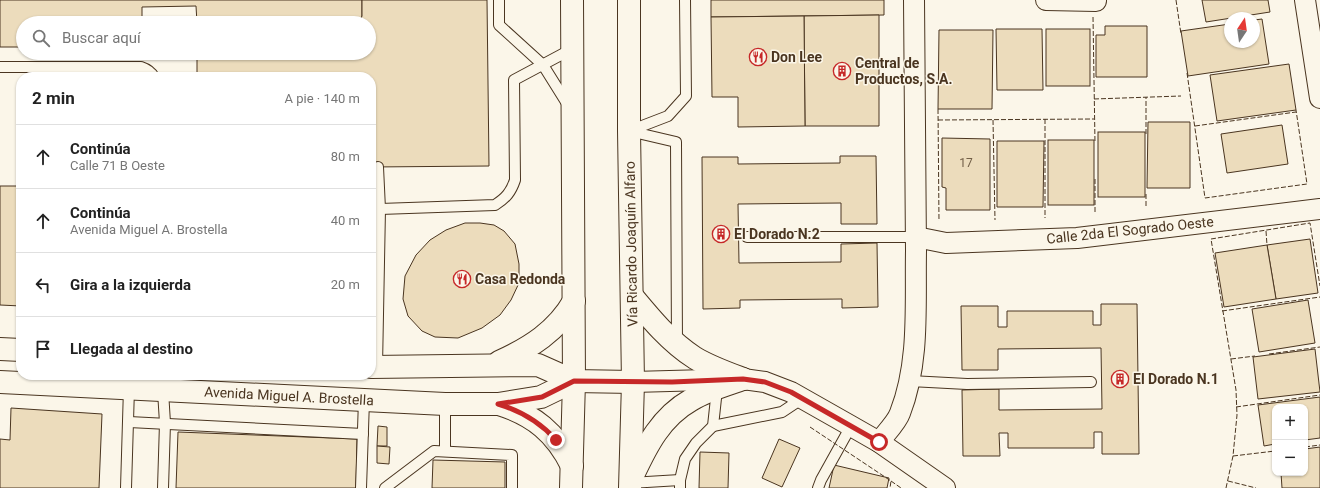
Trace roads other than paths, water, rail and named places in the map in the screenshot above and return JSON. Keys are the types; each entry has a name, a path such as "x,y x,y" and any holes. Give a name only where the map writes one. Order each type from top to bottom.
{"main road":[{"path":"571,488 574,381 572,0"},
{"name":"Vía Ricardo Joaquín Alfaro","path":"629,0 629,131 633,382 630,485"},
{"path":"632,296 654,322 677,345 706,364 743,379"},
{"path":"493,365 522,352 541,339 562,319 574,301"},
{"path":"0,349 16,350"},
{"name":"Avenida Miguel A. Brostella","path":"376,367 538,365 574,381 633,382"},
{"path":"630,485 647,446 666,419 678,408 692,399 743,379"},
{"name":"Avenida Miguel A. Brostella","path":"0,382 129,388 163,382 364,400 445,404 498,404 542,397 574,381"},
{"path":"498,404 526,414 542,426 556,440 572,466"}],"street":[{"path":"879,442 900,415 910,381 915,340 916,238 914,0"},
{"path":"1046,0 1096,1"},
{"path":"1305,0 1318,66 1320,98"},
{"name":"Calle 2da El Sogrado Oeste","path":"916,238 946,243 1077,238 1320,209"},
{"path":"633,382 743,379 765,382 803,398 879,442 945,488"}],"lane":[{"path":"499,0 499,25 543,65 573,113"},
{"path":"629,131 668,116 686,96 685,0"},
{"path":"380,208 495,205 504,199 511,190 515,180 514,80 572,49"},
{"path":"0,67 140,67 146,68 150,72"},
{"path":"629,131 676,142 677,345"},
{"path":"376,314 380,208 378,167"},
{"path":"748,237 916,238"},
{"path":"910,381 967,384 1091,382"},
{"path":"163,382 165,423 163,488"},
{"path":"126,488 129,388"},
{"path":"713,426 717,389"},
{"path":"630,485 680,484 685,459 696,443 713,426 782,412 803,398"},
{"path":"361,488 364,400"},
{"path":"445,404 445,451"},
{"path":"129,422 363,434"},
{"path":"818,488 851,426"},
{"path":"385,488 434,451 512,455 512,488"}],"place":[{"name":"Don Lee","path":"758,57"},
{"name":"Central de Productos, S.A.","path":"842,71"},
{"name":"El Dorado N.2","path":"721,234"},
{"name":"Casa Redonda","path":"462,279"},
{"name":"El Dorado N.1","path":"1120,379"}]}
